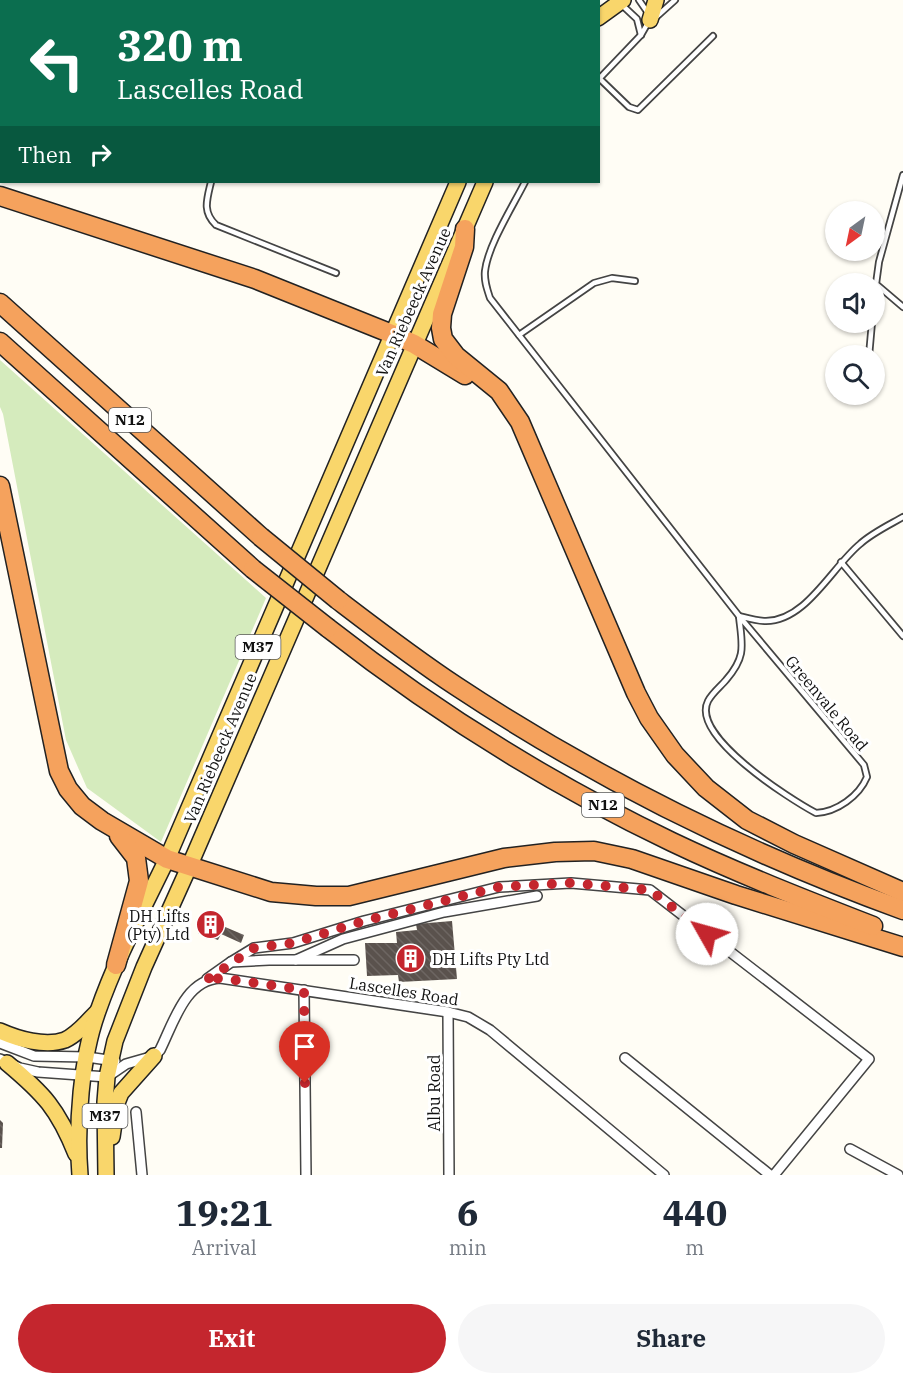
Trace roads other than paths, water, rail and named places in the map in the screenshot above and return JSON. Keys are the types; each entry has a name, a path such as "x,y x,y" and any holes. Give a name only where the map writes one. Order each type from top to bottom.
{"highway":[{"path":"0,196 255,279 392,333 480,383 513,409"},
{"path":"465,229 464,247 442,314 443,339 456,356 490,381 513,409 636,693 649,718 675,755 705,788 747,820 794,844 903,892"},
{"name":"N12","path":"0,303 261,537 338,600 456,686 571,757 699,825 831,884 903,910"},
{"name":"N12","path":"0,342 253,569 380,668 417,693 552,778 672,842 803,898 903,937"},
{"path":"0,486 59,771 82,806 102,821 167,860 271,892 349,896 504,858 555,852 594,851 633,859 736,895 903,947"},
{"path":"102,821 128,846 139,868 138,887 116,965"}],"main road":[{"path":"650,21 656,0"},
{"path":"600,17 621,1"},
{"name":"Van Riebeeck Avenue","path":"80,1175 83,1075 97,1012 116,965 167,860 458,183"},
{"name":"Van Riebeeck Avenue","path":"106,1174 105,1102 110,1059 117,1033 485,183"},
{"path":"0,1031 22,1038 52,1042 65,1040 75,1034 97,1012"},
{"path":"106,1174 117,1103 129,1084 154,1056"},
{"path":"2,1061 38,1088 56,1111 79,1159"}],"street":[{"path":"2,1061 38,1072 107,1077 126,1064 154,1056 160,1050 193,988 254,948 293,943 364,921 499,887 571,883 650,890 869,1059 772,1175 626,1058"},
{"path":"296,960 343,939 444,912 537,896"},
{"path":"231,962 354,960"},
{"name":"Lascelles Road","path":"205,981 220,978 448,1012 468,1017 490,1030 664,1175"},
{"path":"304,990 306,1175"},
{"name":"Albu Road","path":"448,1012 449,1175"},
{"path":"0,1043 34,1056 110,1059 126,1064"},
{"path":"136,1112 142,1175"},
{"path":"850,1149 898,1175"}],"lane":[{"path":"639,0 646,8 650,21"},
{"path":"600,79 650,21 664,12 675,0"},
{"path":"621,1 637,19 640,35"},
{"path":"600,81 629,107 638,110 713,36"},
{"path":"878,273 903,177"},
{"path":"211,183 206,210 210,220 216,225 336,273"},
{"name":"Greenvale Road","path":"524,183 489,254 485,271 485,286 490,298 739,616 864,765 867,777 860,790 837,807 816,813 788,797 734,754 709,727 708,701 735,670 743,654 739,616"},
{"path":"519,335 594,283 612,278 635,281"},
{"path":"885,292 903,307"},
{"path":"739,616 766,621 795,612 811,598 861,542 903,517"},
{"path":"842,562 903,636"}],"place":[{"name":"DH Lifts (Pty) Ltd","path":"211,925"},
{"name":"DH Lifts Pty Ltd","path":"411,959"}]}
